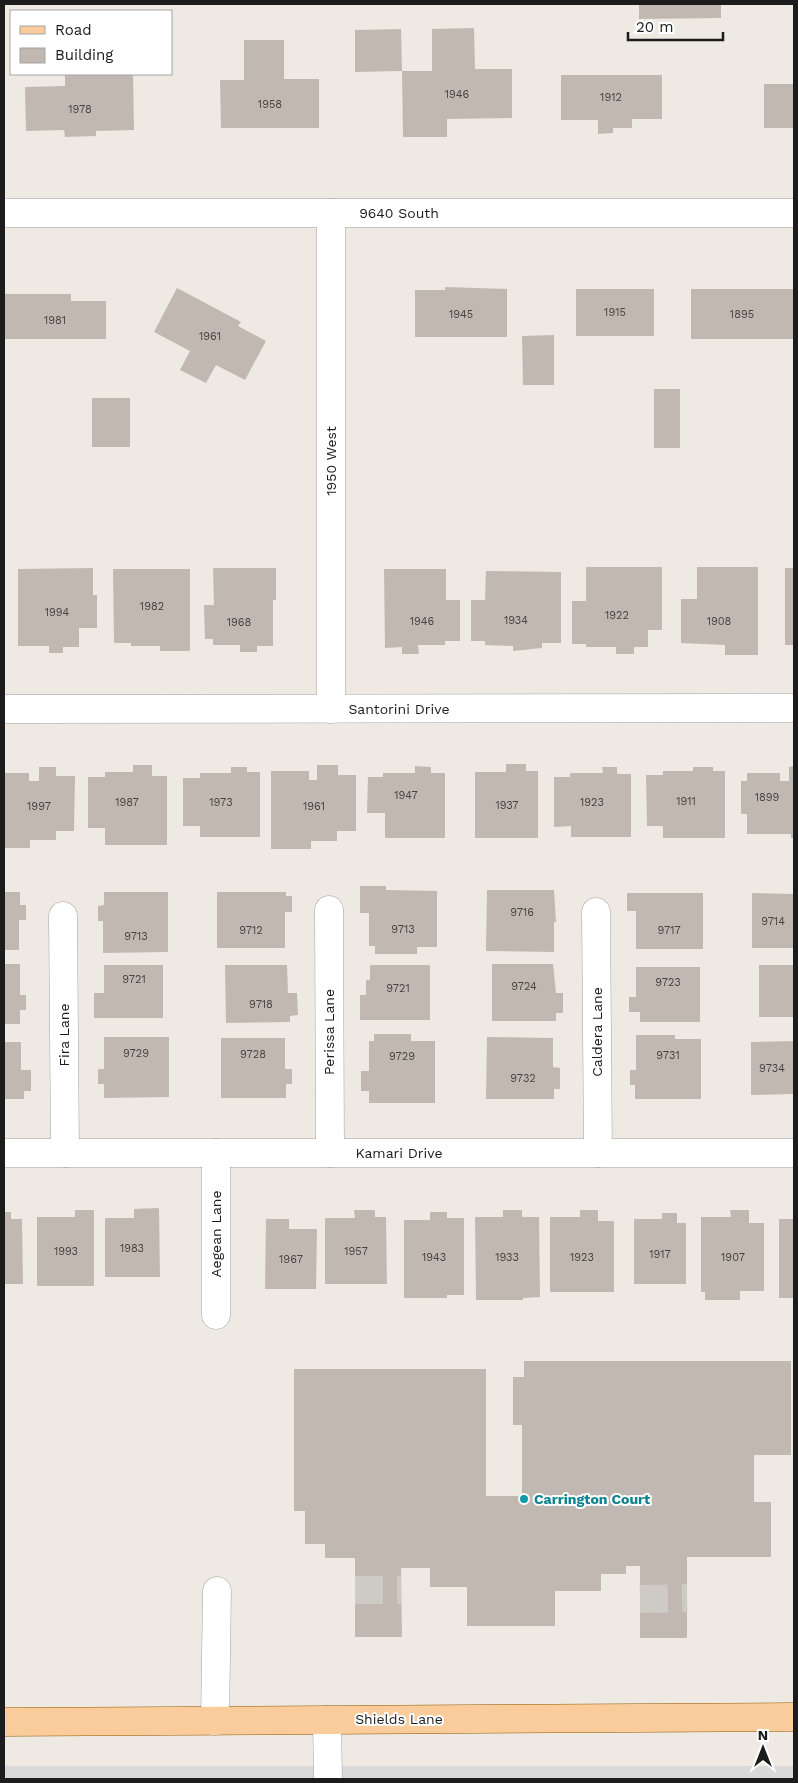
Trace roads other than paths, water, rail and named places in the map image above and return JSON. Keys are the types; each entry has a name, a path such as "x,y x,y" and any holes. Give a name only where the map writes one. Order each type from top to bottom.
{"main road":[{"name":"Shields Lane","path":"4,1722 794,1717"}],"street":[{"name":"9640 South","path":"4,213 794,213"},
{"name":"1950 West","path":"331,213 332,709"},
{"name":"Santorini Drive","path":"4,709 794,708"},
{"name":"Perissa Lane","path":"329,910 330,1153"},
{"name":"Caldera Lane","path":"596,912 598,1153"},
{"name":"Fira Lane","path":"63,916 65,1153"},
{"name":"Kamari Drive","path":"4,1153 794,1153"},
{"name":"Aegean Lane","path":"216,1153 216,1315"},
{"path":"215,1721 217,1591"},
{"path":"328,1720 328,1779"}],"tunnel":[{"path":"355,1590 401,1590"},
{"path":"640,1599 687,1598"}],"place":[{"name":"Carrington Court","path":"524,1499"}]}
